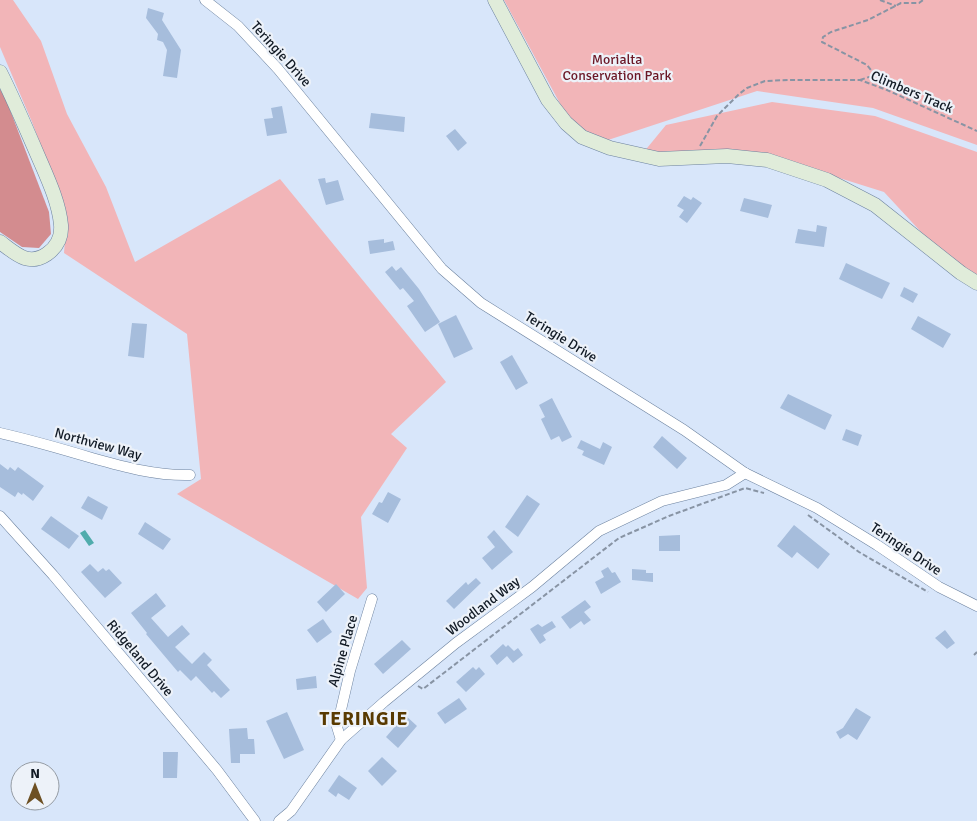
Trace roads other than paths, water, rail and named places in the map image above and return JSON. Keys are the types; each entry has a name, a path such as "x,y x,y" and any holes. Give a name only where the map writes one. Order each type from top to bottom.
{"main road":[{"path":"495,0 548,100 566,123 582,137 610,148 660,159 727,156 767,160 827,180 875,205 960,273 977,283"},
{"path":"0,72 46,176 58,209 61,226 59,243 36,259 20,256 0,242"}],"street":[{"name":"Teringie Drive","path":"205,0 238,26 278,69 442,269 481,303 684,430 745,473 817,508 939,587 977,606"},
{"name":"Northview Way","path":"0,433 125,467 172,476 190,475"},
{"name":"Woodland Way","path":"279,821 291,811 341,740 456,643 532,587 599,532 662,501 726,485 745,473"},
{"name":"Ridgeland Drive","path":"0,516 53,575 198,748 255,821"},
{"name":"Alpine Place","path":"341,740 337,727 341,708 372,599"}],"district":[{"name":"TERINGIE","path":"364,719"}],"park label":[{"name":"Morialta Conservation Park","path":"617,68"}]}
